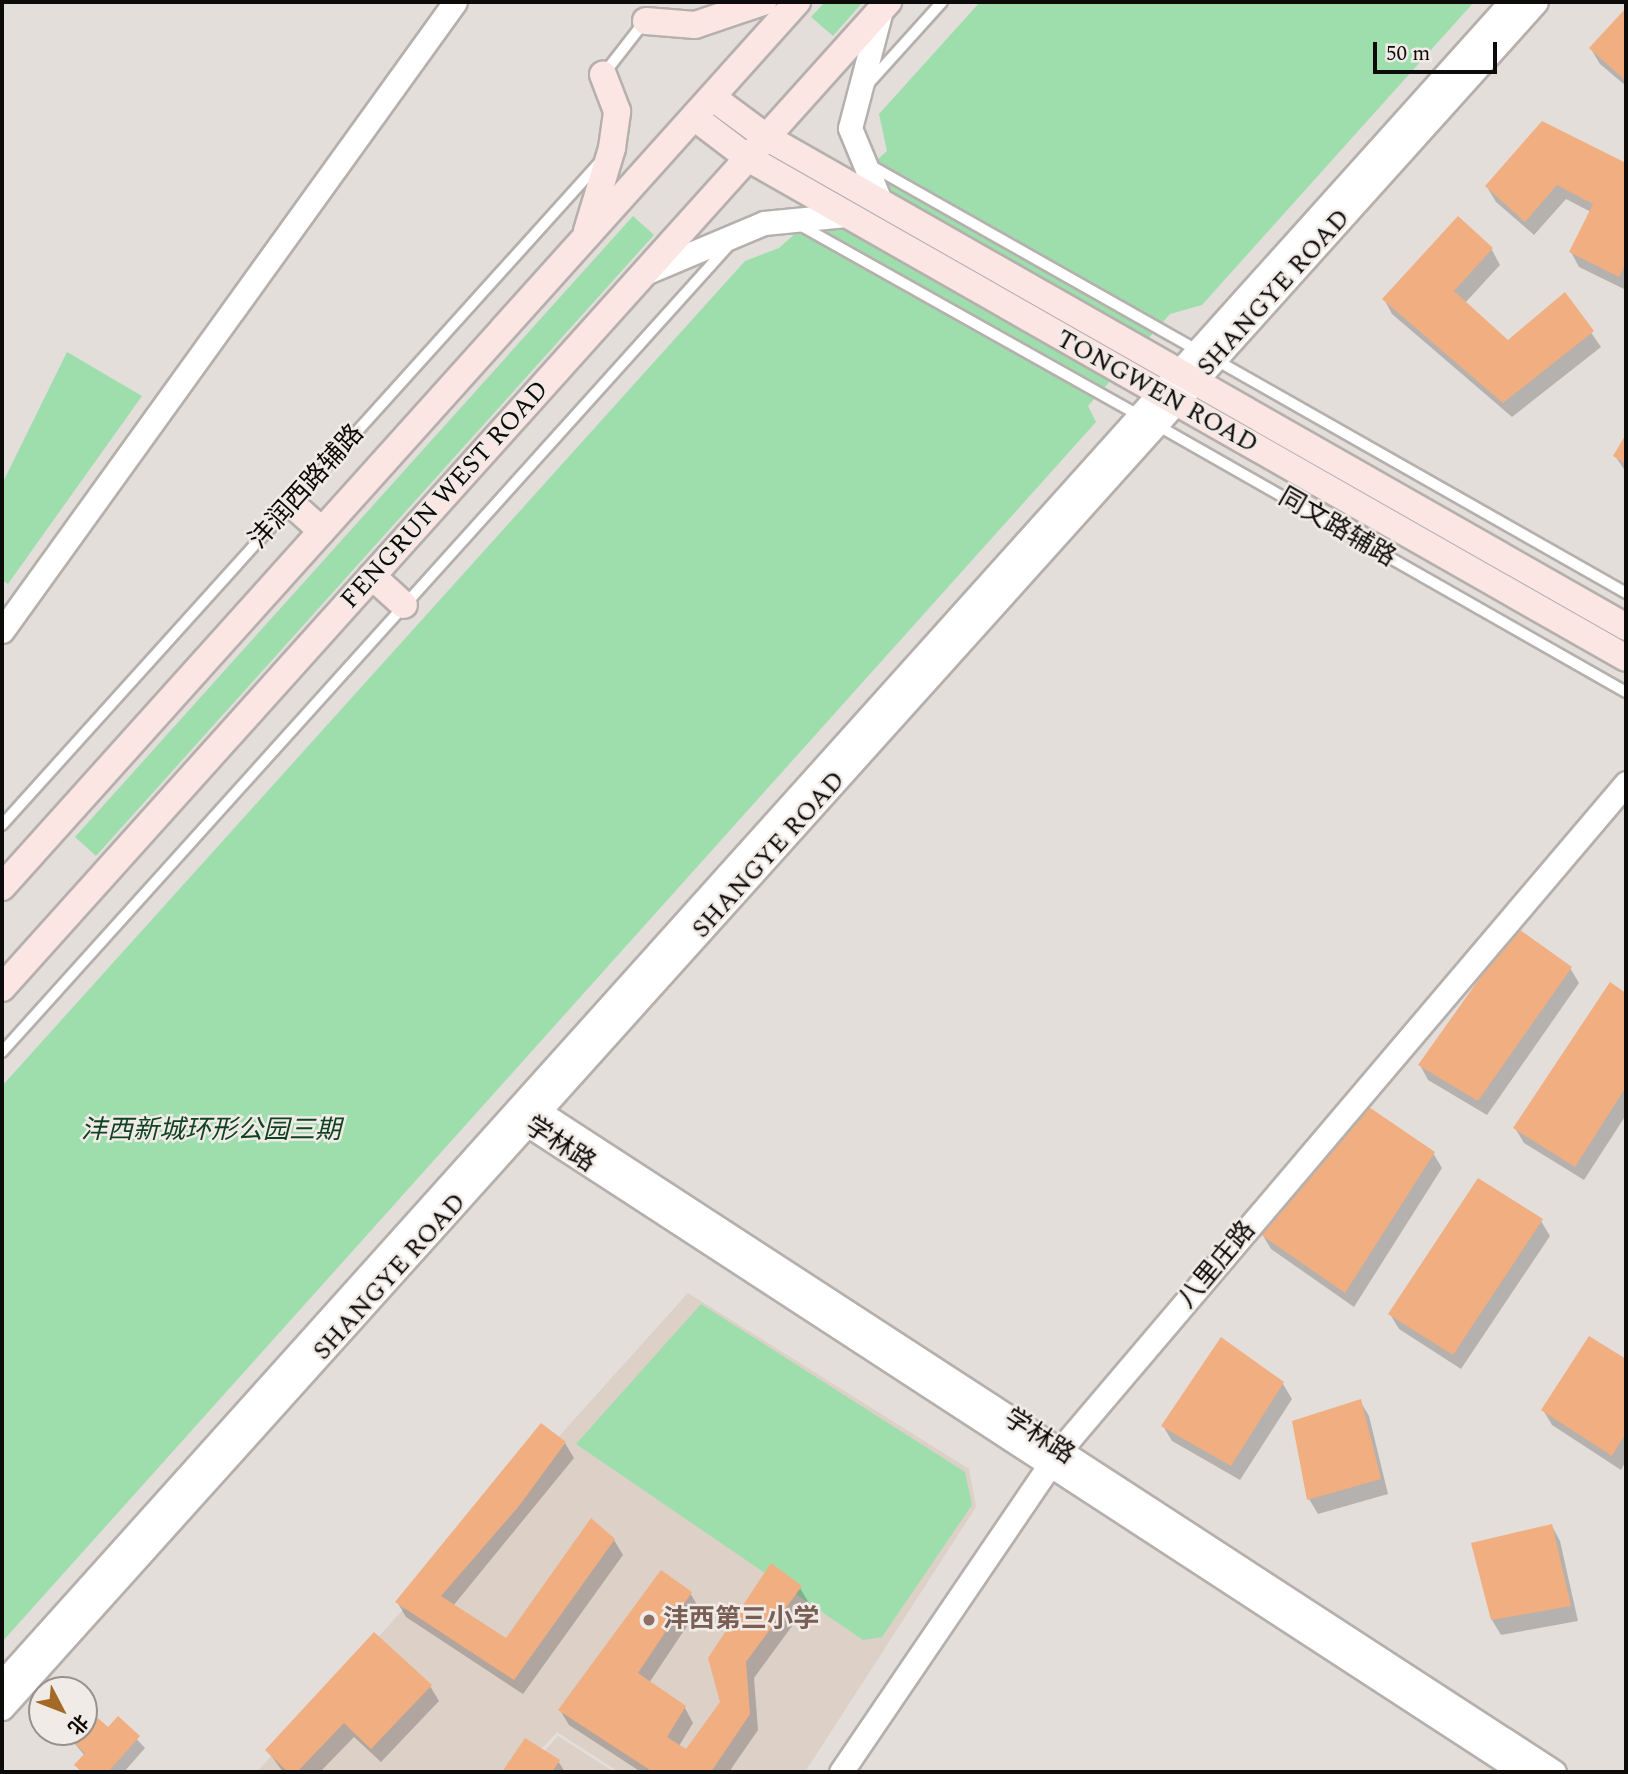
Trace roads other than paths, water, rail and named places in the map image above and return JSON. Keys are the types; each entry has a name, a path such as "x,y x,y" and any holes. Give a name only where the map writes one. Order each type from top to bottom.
{"main road":[{"path":"646,21 695,25 736,8 763,2"},
{"path":"2,887 797,2"},
{"name":"FENGRUN WEST ROAD","path":"2,988 885,6"},
{"path":"585,238 612,148 617,111 603,75"},
{"name":"TONGWEN ROAD","path":"703,107 766,137 1626,627"},
{"name":"TONGWEN ROAD","path":"703,107 748,158 1626,658"},
{"path":"292,504 322,531"},
{"path":"372,576 404,605"}],"street":[{"path":"2,631 455,2"},
{"name":"SHANGYE ROAD","path":"1207,355 1511,2"},
{"name":"SHANGYE ROAD","path":"2,1683 526,1112 1207,355 1536,2"},
{"path":"881,203 850,128 885,6"},
{"path":"645,273 764,223 846,215"},
{"name":"八里庄路","path":"841,1772 1056,1457 1626,783"},
{"name":"SHANGYE ROAD","path":"2,1708 526,1112"},
{"name":"学林路","path":"526,1112 1056,1457 1554,1772"},
{"name":"学林路","path":"1056,1457 1522,1772"}],"lane":[{"path":"859,94 942,2"},
{"path":"603,75 646,21"},
{"name":"沣润西路辅路","path":"2,825 612,148"},
{"path":"863,161 1626,593"},
{"name":"同文路辅路","path":"792,220 1626,692"},
{"name":"FENGRUN WEST ROAD","path":"2,1052 739,233"}],"place":[{"name":"沣西第三小学","path":"649,1620"}],"park label":[{"name":"沣西新城环形公园三期","path":"211,1131"}]}
